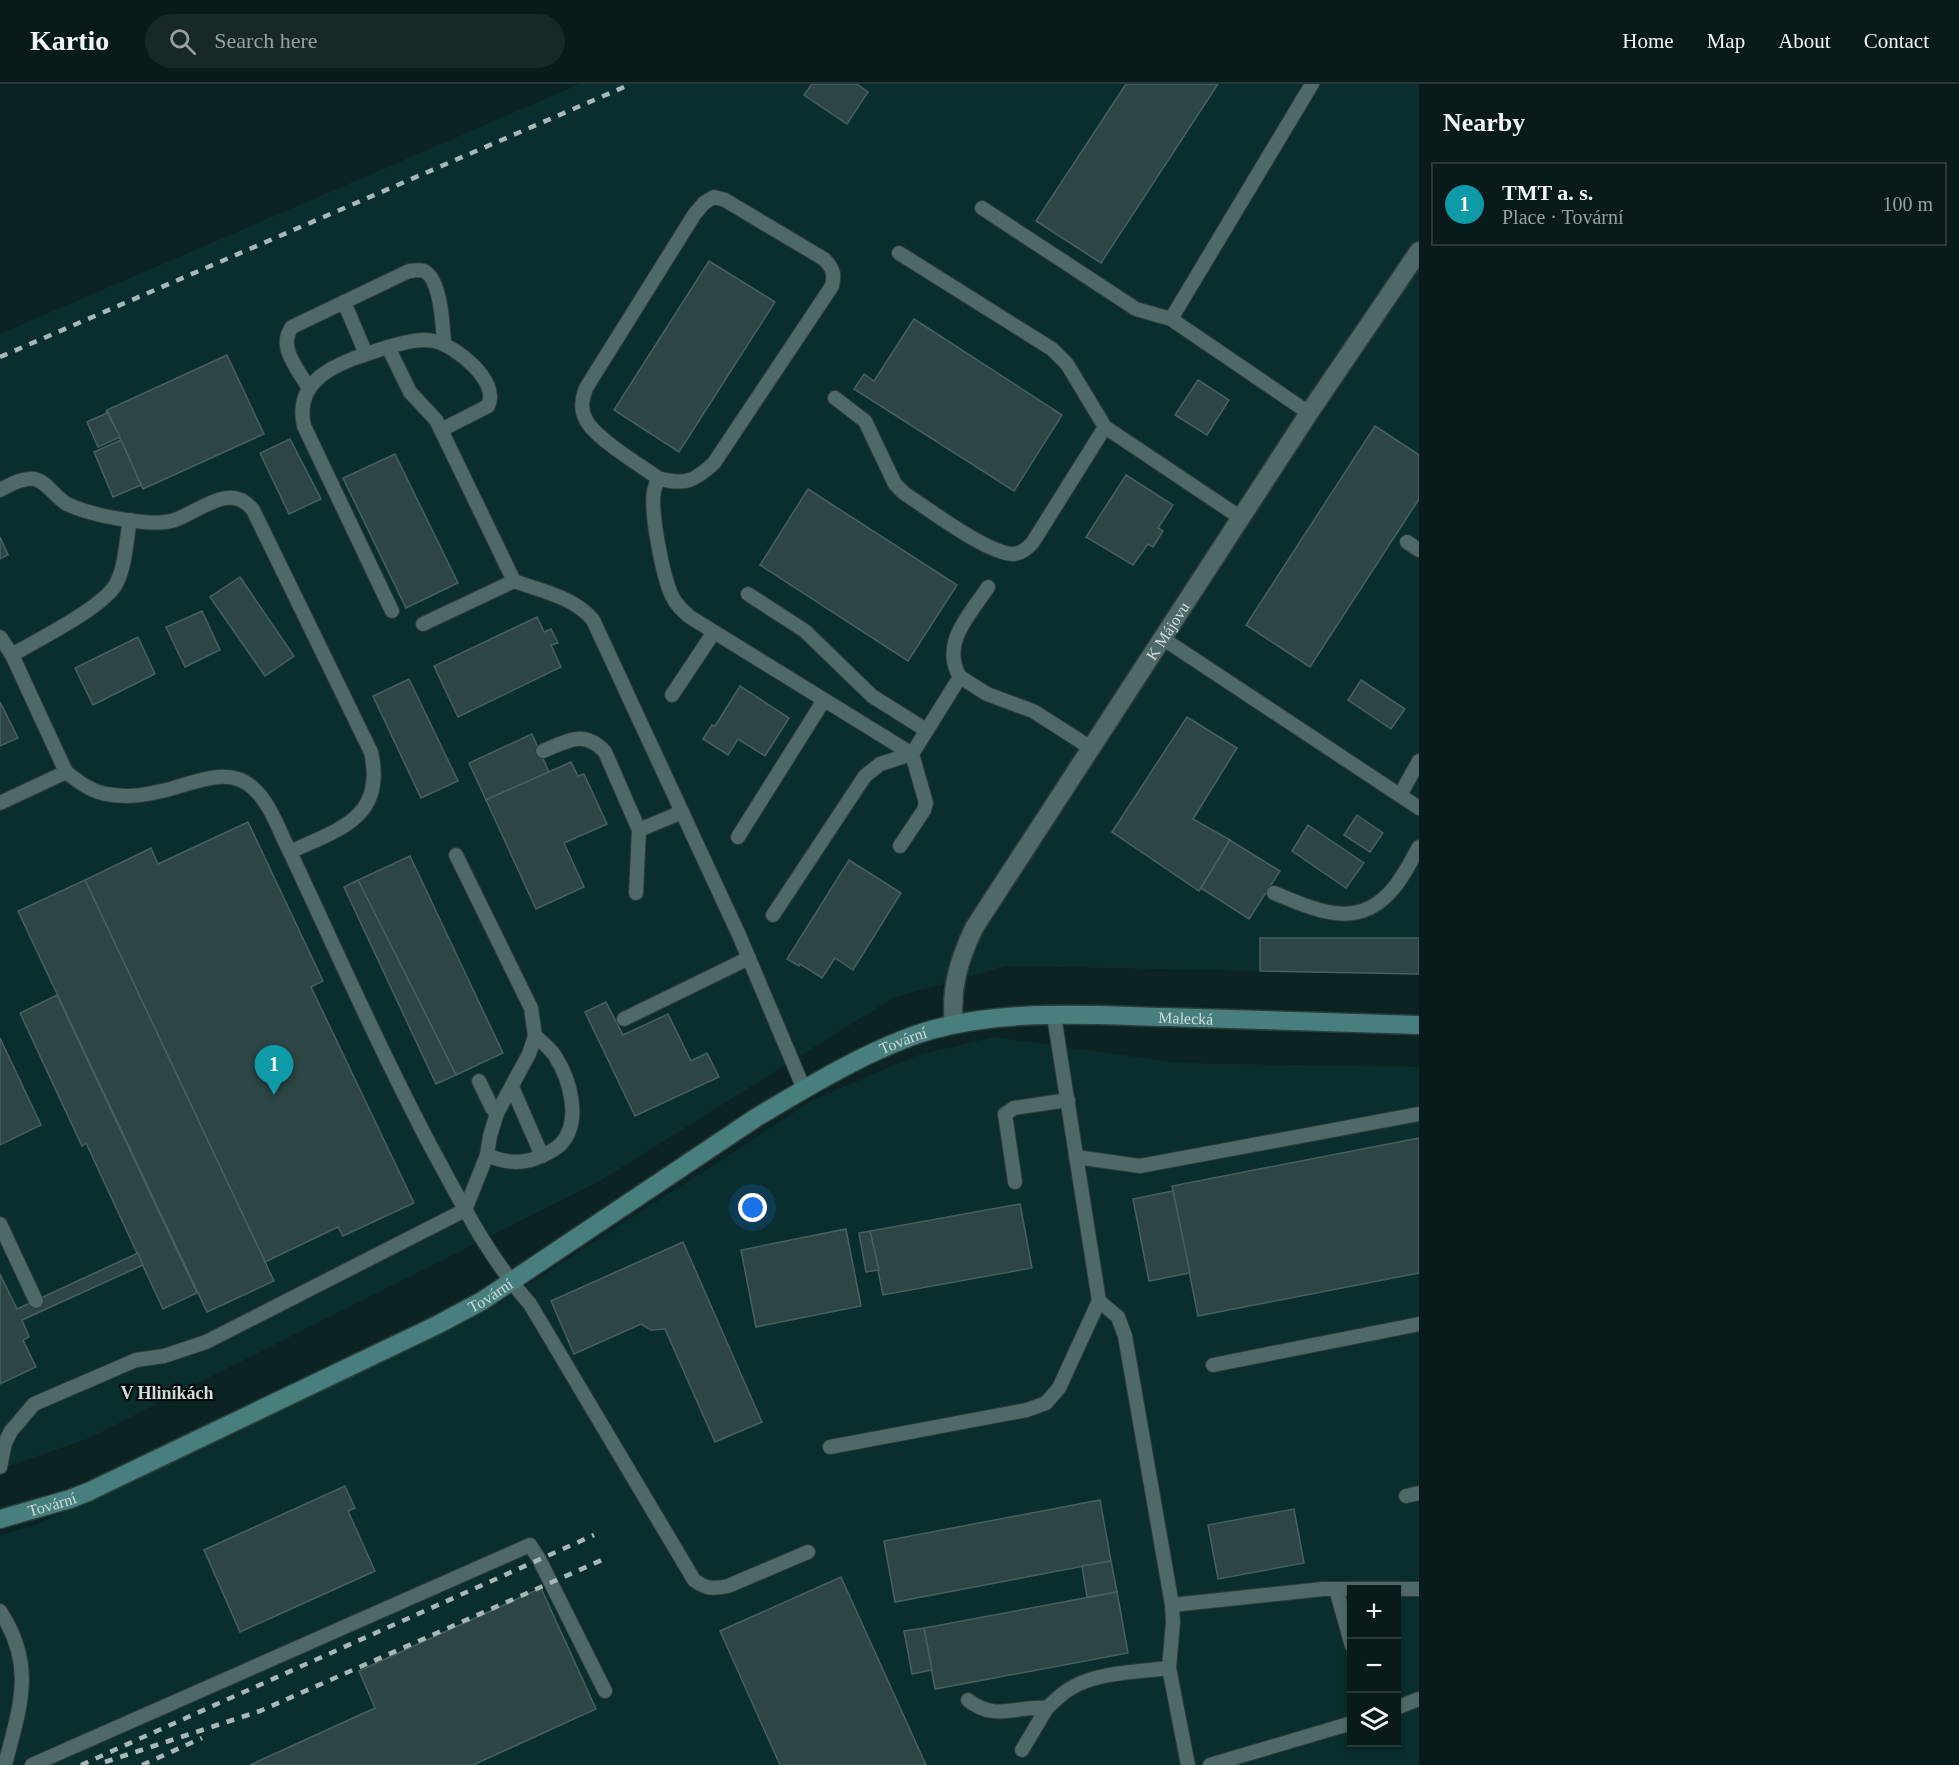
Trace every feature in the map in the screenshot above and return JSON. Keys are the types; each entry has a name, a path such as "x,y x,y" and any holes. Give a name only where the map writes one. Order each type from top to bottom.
{"street":[{"name":"K Májovu","path":"954,1024 952,1000 956,977 963,952 974,928 1309,413 1419,251"},
{"name":"Malecká","path":"954,1024 980,1019 1093,1015 1419,1024"},
{"name":"Tovární","path":"1,1515 70,1499 88,1492 437,1325 482,1301 757,1117 804,1089 906,1039 954,1024"}],"lane":[{"path":"1171,319 1312,84"},
{"path":"714,197 725,200 824,259 832,267 835,277 832,286 714,463 702,474 686,482 672,482 658,478 594,431 586,421 582,401 586,388 694,215 704,203 714,197"},
{"path":"982,207 1136,309 1171,319 1309,413"},
{"path":"899,253 1052,349 1066,364 1105,427 1241,518"},
{"path":"308,387 288,351 286,337 289,331 297,324 409,272 418,270 426,272 431,278 442,310 444,344"},
{"path":"344,302 366,354"},
{"path":"392,611 304,426 302,406 308,387 327,372 366,354 388,347 431,340 456,351 472,364 490,389 492,399 481,411 441,430"},
{"path":"388,347 410,392 436,420 514,581 574,603 585,610 593,620 749,958 804,1089"},
{"path":"835,398 865,421 895,484 904,493 992,549 1012,554 1020,553 1033,542 1105,427"},
{"path":"658,478 653,492 654,515 665,576 672,596 681,609 714,632 912,754 926,802 924,810 900,846"},
{"path":"0,489 20,481 38,480 66,503 84,511 159,523 174,520 222,498 231,496 247,502 253,510 345,700 370,753 375,770 374,788 370,800 359,814 347,824 290,852"},
{"path":"12,655 89,609 111,592 120,573 130,520"},
{"path":"423,624 514,581"},
{"path":"988,587 953,644 954,667 960,677 987,694 1033,711 1091,748"},
{"path":"748,594 805,631 872,696 926,730"},
{"path":"672,695 714,632"},
{"path":"0,637 12,655 66,772 86,787 106,794 131,796 157,792 213,777 233,777 252,787 264,800 409,1105 465,1210 511,1282 530,1304 694,1580 703,1587 714,1589 728,1586 808,1552"},
{"path":"1162,639 1419,808"},
{"path":"773,915 865,776 880,764 912,754 960,677"},
{"path":"738,837 824,700"},
{"path":"543,751 573,739 584,738 598,745 605,753 639,830 636,893"},
{"path":"1400,795 1419,761"},
{"path":"0,803 66,772"},
{"path":"639,830 682,812"},
{"path":"1274,893 1326,912 1341,914 1366,911 1394,889 1419,847"},
{"path":"0,1467 2,1442 34,1404 136,1360 164,1356 206,1342 465,1210 487,1155 497,1113 529,1054 535,1036 531,1008 456,855"},
{"path":"624,1019 749,958"},
{"path":"830,1447 1027,1410 1046,1403 1059,1388 1099,1301 1054,1016"},
{"path":"487,1155 514,1163 533,1161 553,1150 567,1135 572,1117 571,1095 555,1057 548,1047 535,1036"},
{"path":"479,1081 492,1108 497,1113"},
{"path":"512,1087 542,1156"},
{"path":"1015,1182 1005,1114 1014,1108 1068,1100"},
{"path":"1077,1157 1140,1166 1419,1114"},
{"path":"0,1224 36,1301"},
{"path":"1099,1301 1118,1317 1125,1336 1172,1605 1173,1622 1169,1668 1188,1765"},
{"path":"1213,1365 1419,1324"},
{"path":"32,1765 530,1545 605,1691"},
{"path":"1172,1605 1336,1589 1419,1589"},
{"path":"1336,1589 1350,1639"},
{"path":"0,1611 18,1646 22,1665 20,1703 5,1765"},
{"path":"1022,1750 1047,1708 1072,1687 1100,1678 1169,1668"},
{"path":"1401,1706 1419,1699"},
{"path":"968,1700 978,1708 988,1711 1047,1708"},
{"path":"1210,1765 1347,1724"}],"shaded area":[{"path":"580,84 1419,84 1419,974 1006,966 893,998 600,1181 87,1439 0,1469 0,334"},
{"path":"994,1037 1179,1063 1419,1067 1419,1765 0,1765 0,1535 34,1525 489,1310 815,1099 918,1055"}],"building":[{"path":"812,84 857,84 868,92 847,124 804,95"},
{"path":"1126,84 1218,84 1101,263 1036,221"},
{"path":"709,261 775,302 679,452 614,410"},
{"path":"914,319 1062,415 1014,491 854,389 864,374 874,381"},
{"path":"227,355 264,434 143,489 107,410"},
{"path":"1198,380 1229,400 1207,435 1175,415"},
{"path":"106,410 120,437 98,447 87,422 107,413"},
{"path":"1375,426 1419,455 1419,499 1310,667 1246,625"},
{"path":"290,439 321,499 289,514 260,453"},
{"path":"121,440 141,485 113,497 94,452"},
{"path":"395,454 458,583 406,608 343,478"},
{"path":"1126,475 1173,505 1158,528 1163,531 1153,547 1148,544 1133,565 1086,537"},
{"path":"808,489 957,585 908,661 760,565"},
{"path":"0,537 8,555 0,559"},
{"path":"240,577 294,656 265,676 210,597"},
{"path":"202,611 220,650 185,667 166,627"},
{"path":"537,617 544,632 551,629 558,643 551,645 561,667 458,717 434,666"},
{"path":"138,637 155,674 93,705 75,668"},
{"path":"409,679 458,781 421,798 373,696"},
{"path":"1361,680 1405,709 1391,729 1348,700"},
{"path":"740,686 789,718 765,756 738,739 728,755 703,739 712,725 715,726"},
{"path":"0,702 18,738 0,746"},
{"path":"1187,717 1237,748 1193,819 1230,840 1199,891 1112,832"},
{"path":"532,734 549,772 486,800 469,763"},
{"path":"571,762 578,776 584,774 607,824 564,843 584,887 536,909 486,800"},
{"path":"1357,815 1383,833 1370,852 1344,835"},
{"path":"248,822 323,981 311,987 414,1203 343,1236 338,1227 265,1262 85,880 151,848 158,864"},
{"path":"1308,825 1364,863 1346,888 1292,851"},
{"path":"1230,840 1280,871 1249,919 1201,888"},
{"path":"410,856 503,1053 456,1075 358,880"},
{"path":"849,860 901,893 853,970 835,958 822,978 800,964 799,966 787,959"},
{"path":"85,880 274,1281 207,1312 18,911"},
{"path":"358,880 456,1075 436,1084 344,887"},
{"path":"1260,938 1419,938 1419,974 1260,971"},
{"path":"57,995 197,1293 163,1309 86,1143 82,1146 20,1013"},
{"path":"606,1002 623,1035 668,1014 691,1061 707,1053 719,1077 635,1116 585,1012"},
{"path":"0,1038 41,1125 0,1145"},
{"path":"1419,1138 1419,1273 1198,1316 1172,1186"},
{"path":"1173,1191 1190,1273 1149,1281 1133,1199"},
{"path":"1020,1204 1032,1268 883,1295 870,1231"},
{"path":"846,1229 861,1306 756,1327 741,1250"},
{"path":"870,1231 879,1270 866,1272 859,1233"},
{"path":"683,1242 762,1422 715,1442 665,1329 651,1330 641,1324 574,1354 551,1301"},
{"path":"138,1253 143,1265 22,1320 29,1337 23,1340 36,1367 0,1384 0,1274 17,1309"},
{"path":"345,1486 355,1508 348,1511 375,1571 240,1632 204,1550"},
{"path":"1100,1500 1111,1561 895,1602 884,1541"},
{"path":"1294,1509 1304,1563 1218,1579 1208,1525"},
{"path":"1111,1561 1117,1592 1087,1597 1082,1566"},
{"path":"841,1577 926,1765 780,1765 720,1631"},
{"path":"541,1588 596,1709 473,1765 250,1765 375,1708 359,1671"},
{"path":"1117,1592 1128,1653 935,1689 924,1628"},
{"path":"924,1628 932,1670 912,1674 904,1631"}],"railway":[{"path":"0,357 631,84"},
{"path":"81,1765 594,1535"},
{"path":"105,1762 260,1711 602,1560"},
{"path":"142,1765 202,1738"}],"place":[{"name":"TMT a. s.","path":"274,1095"}],"district":[{"name":"V Hliníkách","path":"167,1393"}]}
